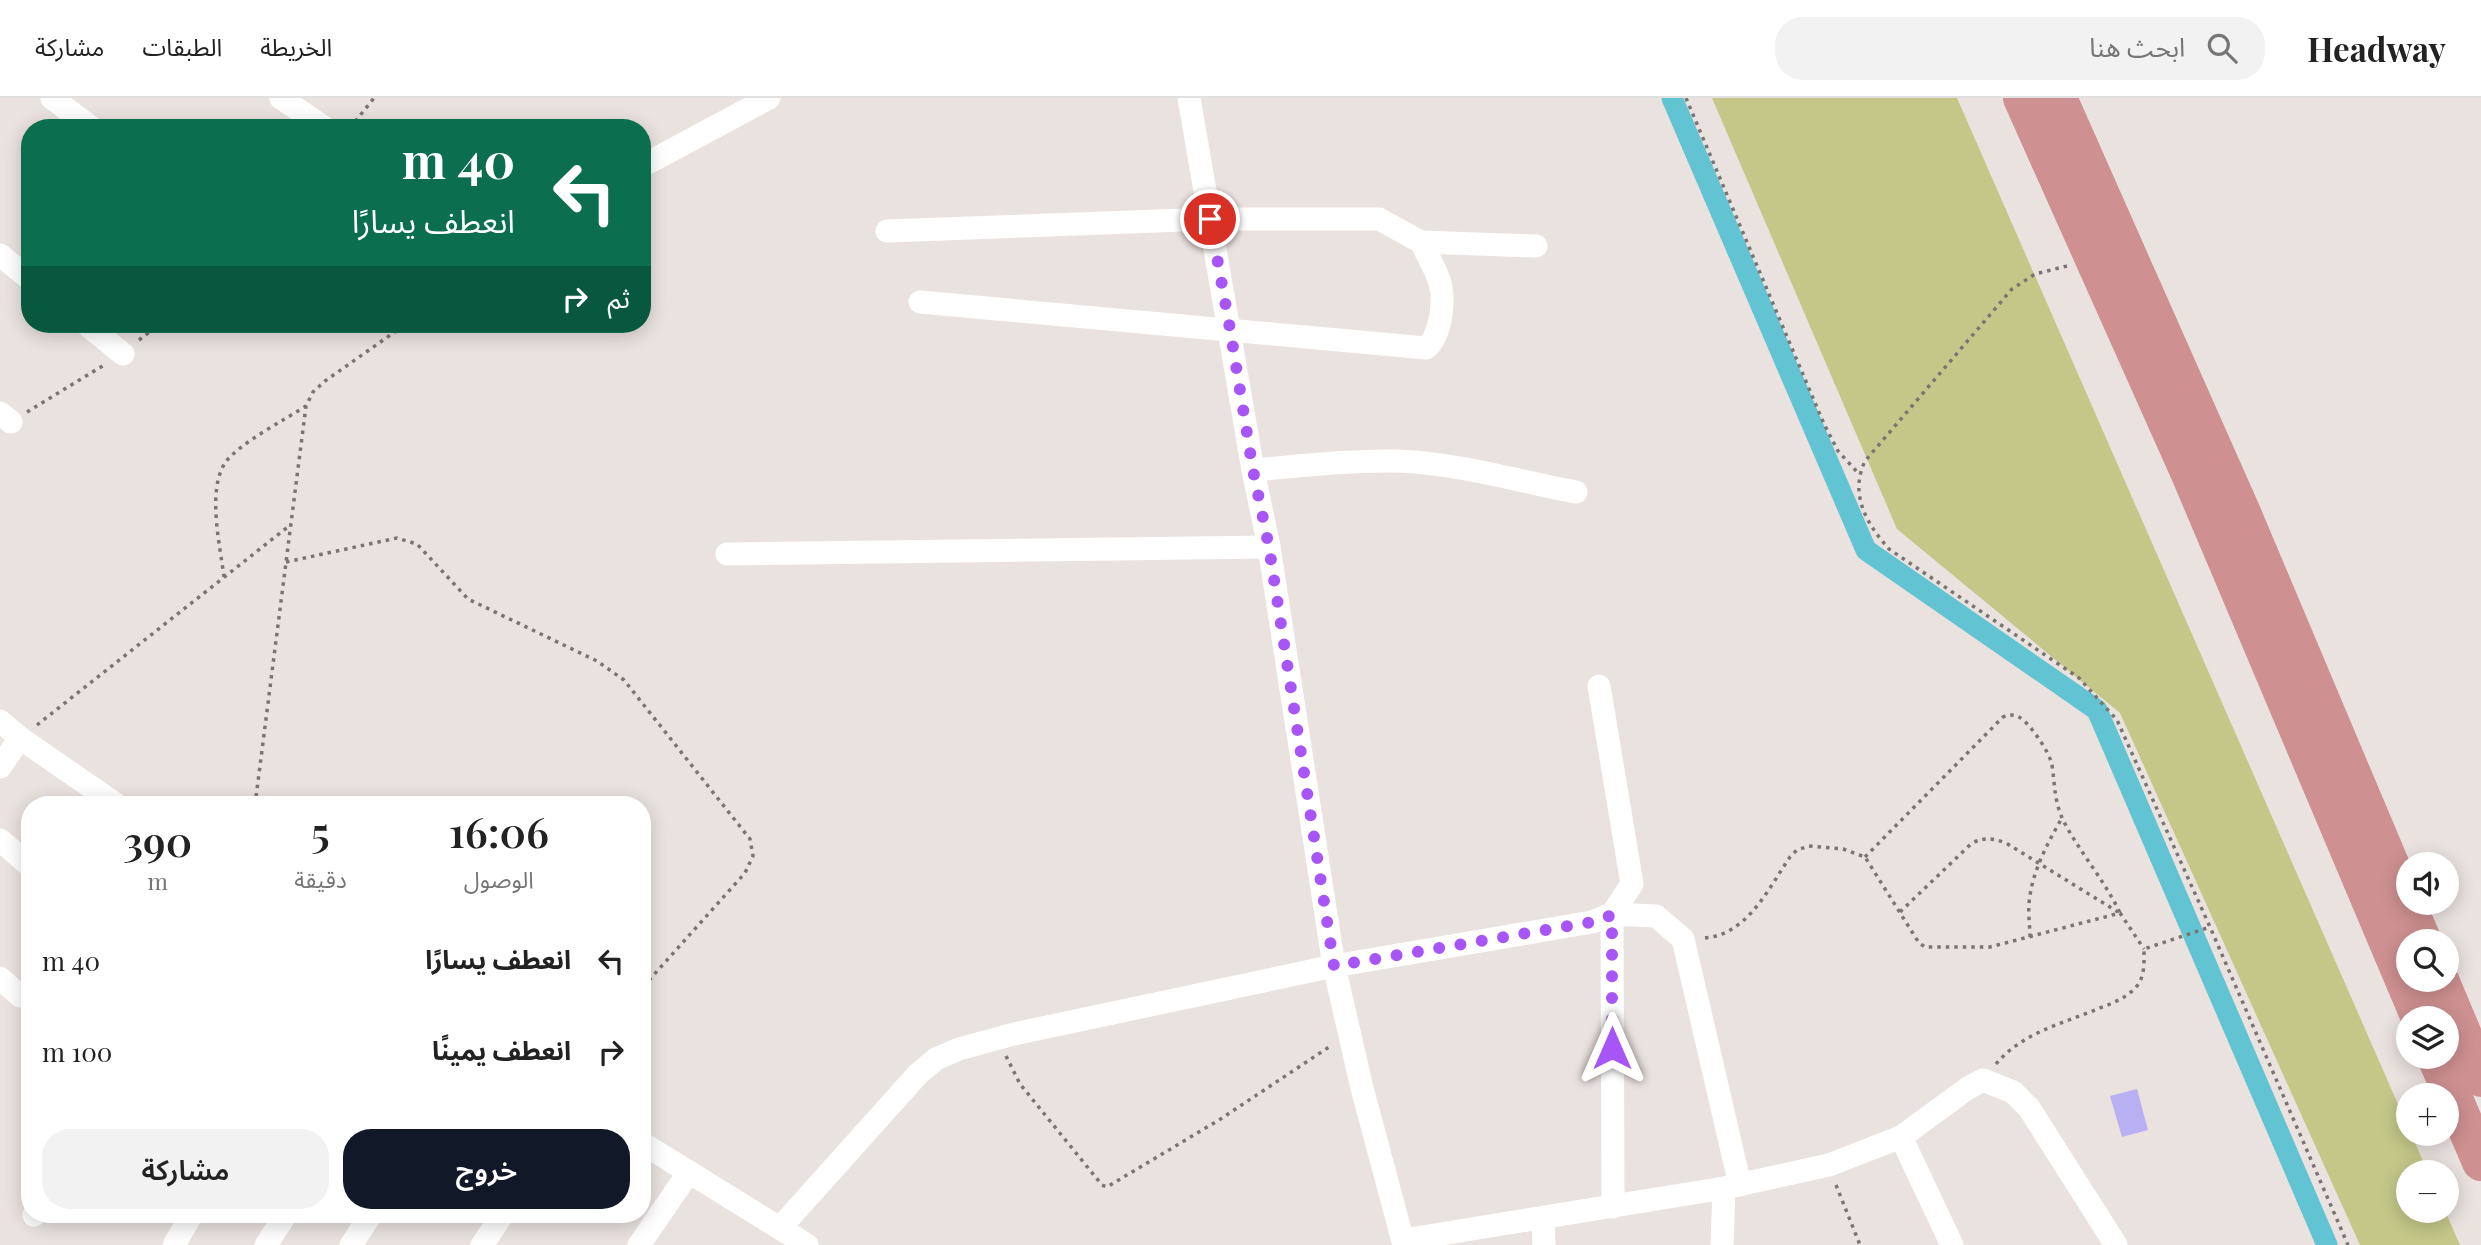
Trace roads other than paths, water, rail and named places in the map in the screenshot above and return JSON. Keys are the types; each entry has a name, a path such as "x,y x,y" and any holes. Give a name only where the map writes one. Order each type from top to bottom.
{"highway":[{"path":"2022,98 2190,474 2415,1006"},
{"path":"2057,98 2242,513 2418,929"},
{"path":"2445,992 2481,1078"},
{"path":"2441,1069 2481,1162"}],"street":[{"path":"52,98 80,119"},
{"path":"281,98 312,119"},
{"path":"651,161 769,98"},
{"path":"1189,98 1253,470 1269,547 1334,966 1362,1088 1404,1242 1732,1187 1829,1165 1901,1137 1968,1087 1983,1080 2013,1091 2029,1108 2116,1245"},
{"path":"887,231 1210,219 1379,219 1420,242 1536,246"},
{"path":"920,302 1426,348 1432,341 1439,322 1442,297 1441,284 1420,242"},
{"path":"0,254 21,272"},
{"path":"97,333 122,354"},
{"path":"1253,470 1343,462 1399,461 1449,467 1576,492"},
{"path":"727,554 1269,547"},
{"path":"1599,686 1632,884 1612,915 1614,1207"},
{"path":"0,721 104,796"},
{"path":"0,767 20,738"},
{"path":"0,839 21,858"},
{"path":"780,1228 927,1067 936,1059 959,1049 1003,1037 1334,966 1592,922 1612,915 1656,916 1683,939 1732,1187 1722,1245"},
{"path":"0,978 20,996"},
{"path":"1901,1137 1952,1245"},
{"path":"651,1149 807,1245"},
{"path":"639,1245 689,1172"},
{"path":"1543,1219 1544,1245"},
{"path":"174,1245 187,1223"},
{"path":"266,1245 280,1223"},
{"path":"351,1245 365,1223"},
{"path":"482,1245 497,1223"}],"waterway":[{"path":"1672,98 1866,550 2097,710 2327,1245"}]}
